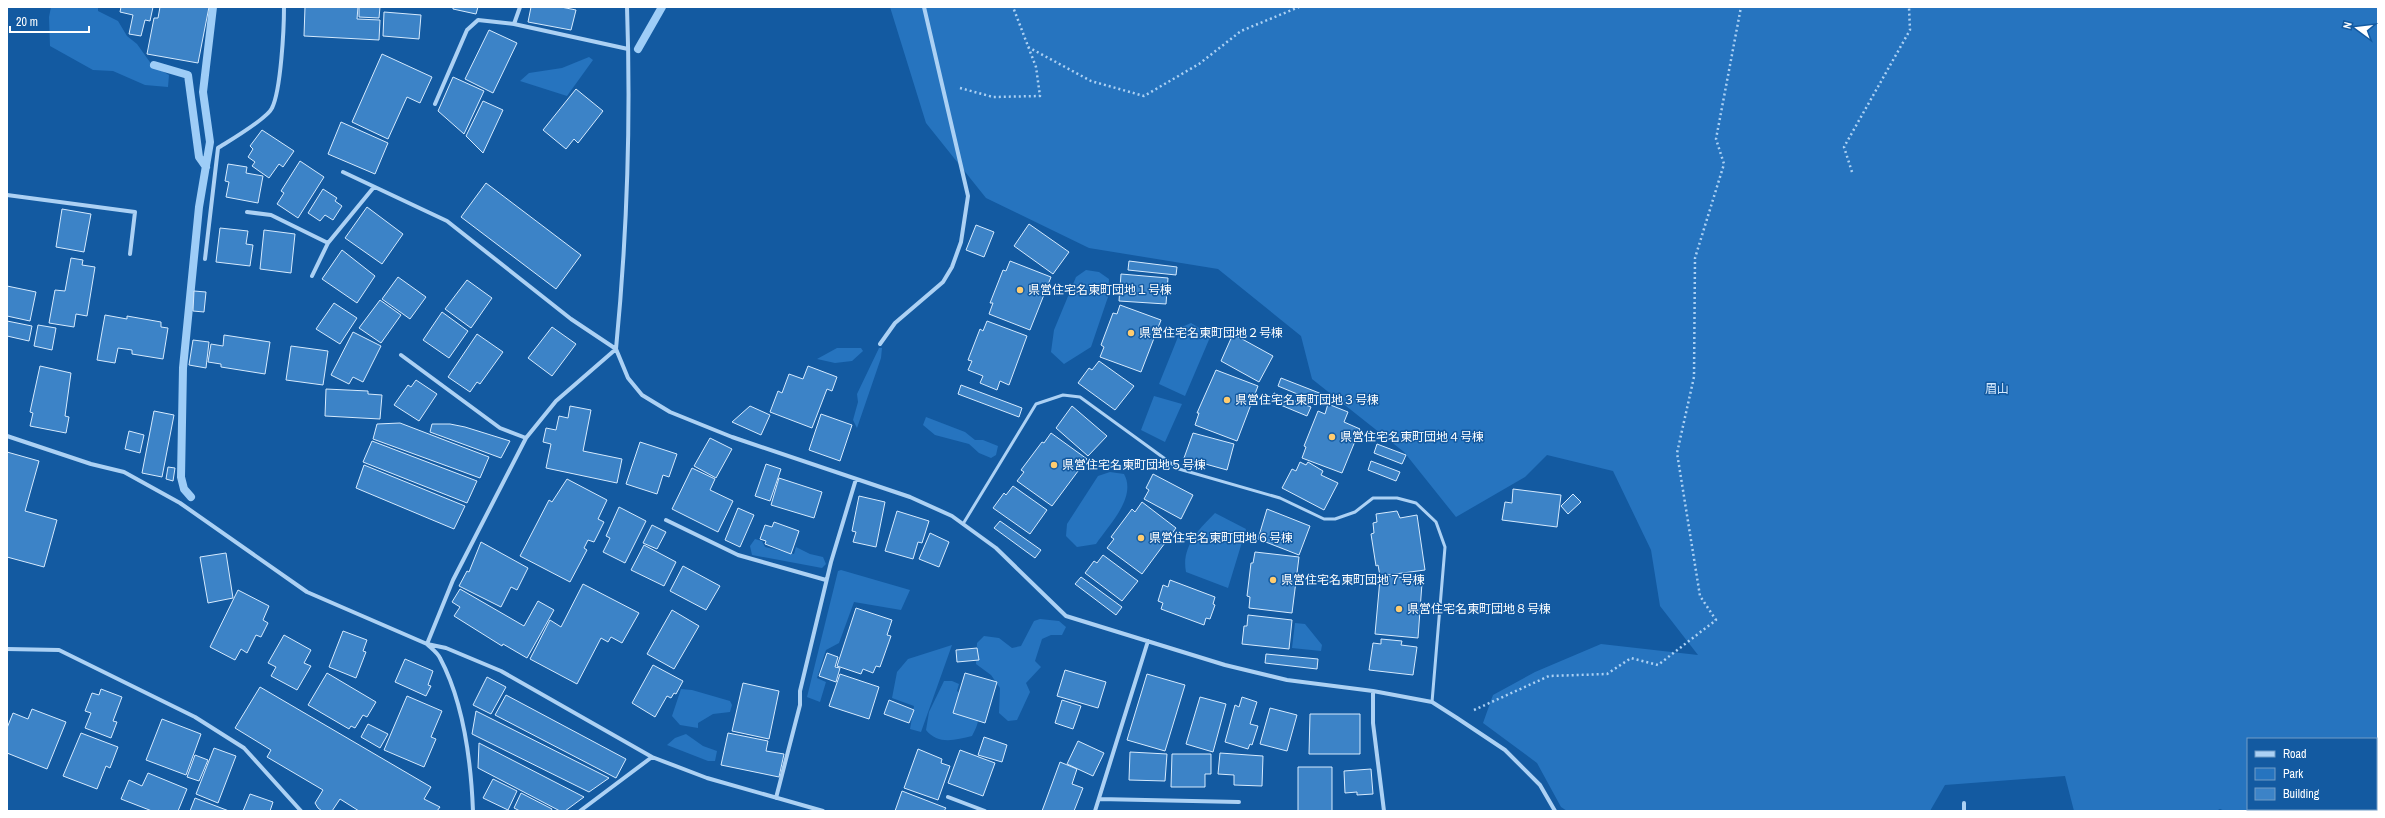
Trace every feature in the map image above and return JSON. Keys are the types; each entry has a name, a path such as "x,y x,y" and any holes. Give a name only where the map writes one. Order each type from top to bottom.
{"street":[{"path":"205,259 218,148 248,129 272,108 278,81 284,7"},
{"path":"514,24 520,7"},
{"path":"627,7 628,179 622,283 616,349 628,378 642,395 670,412 732,437 910,497 952,516 996,548 1066,616 1225,665 1287,680 1373,691 1432,702 1505,750 1540,785 1555,811"},
{"path":"880,344 896,323 943,282 952,267 961,242 968,196 924,7"},
{"path":"436,104 467,30 478,20 514,24 628,49"},
{"path":"343,172 447,221 571,319 616,349"},
{"path":"312,276 328,243 374,187"},
{"path":"7,195 135,212 130,254"},
{"path":"247,212 271,215 328,243"},
{"path":"427,644 453,580 526,438 556,401 616,349"},
{"path":"401,355 500,428 526,438"},
{"path":"7,436 91,464 124,472 180,503 307,592 427,644 446,648 501,671 652,757 707,778 823,811"},
{"path":"776,798 800,705 800,691 826,580 856,479"},
{"path":"666,520 738,555 826,580"},
{"path":"1095,811 1148,641"},
{"path":"427,644 440,656 456,701 467,748 473,811"},
{"path":"7,649 59,650 195,717 244,748 301,811"},
{"path":"1373,691 1373,723 1384,811"},
{"path":"580,811 652,757"},
{"path":"948,797 983,811"},
{"path":"1099,799 1239,802"},
{"path":"1964,803 1964,811"}],"lane":[{"path":"963,524 1036,404 1063,395 1080,397 1179,469 1280,498 1324,519 1335,520 1355,512 1373,498 1397,498 1416,503 1436,522 1445,547 1432,702"}],"path":[{"path":"941,83 993,98 1040,96 1036,67 1013,7"},
{"path":"1028,47 1091,81 1144,96 1199,64 1241,31 1299,7"},
{"path":"1457,718 1549,676 1607,674 1632,658 1658,665 1716,620 1700,596 1677,453 1694,377 1695,258 1724,164 1716,139 1741,7"},
{"path":"1852,172 1844,147 1910,30 1909,7"}],"green space":[{"path":"51,7 98,7 98,11 118,21 127,36 137,44 152,65 169,75 168,87 145,85 113,71 93,70 50,46 49,17"},
{"name":"眉山","path":"890,7 2378,7 2378,811 2225,811 2220,809 2216,811 2074,811 2065,776 1945,785 1930,811 1567,811 1561,807 1537,763 1483,723 1493,695 1535,672 1601,644 1698,655 1660,606 1651,550 1613,471 1547,455 1525,477 1456,517 1404,452 1312,379 1301,336 1218,269 1089,248 986,198 926,123"},
{"path":"589,57 593,60 567,96 520,81 529,73 562,68"},
{"path":"1086,270 1099,272 1109,279 1108,297 1091,347 1064,364 1051,352 1054,330 1076,277"},
{"path":"1191,323 1211,335 1185,396 1159,384 1182,327"},
{"path":"837,348 861,348 863,351 852,361 835,363 817,359"},
{"path":"879,348 882,348 881,358 857,428 853,420 858,402 857,394"},
{"path":"1154,396 1182,404 1165,442 1141,430"},
{"path":"926,417 965,432 975,440 983,440 998,446 996,455 991,458 979,453 969,444 935,435 923,425"},
{"path":"1110,472 1124,474 1127,483 1127,492 1124,501 1114,520 1096,544 1077,547 1066,536 1067,524 1098,476"},
{"path":"1215,513 1246,529 1228,588 1186,572 1186,554 1189,547 1197,532"},
{"path":"755,539 762,541 765,547 794,554 796,547 810,554 823,557 826,564 822,568 752,555 750,546"},
{"path":"841,570 910,590 901,610 854,602 839,643 826,650 817,678 826,682 820,702 807,697 838,571"},
{"path":"1040,619 1059,621 1066,627 1062,635 1051,635 1042,639 1035,661 1041,667 1026,683 1030,692 1017,720 1008,721 999,713 1000,688 991,675 976,664 977,643 984,636 999,638 1012,648 1021,646 1034,621"},
{"path":"1295,623 1305,624 1322,645 1321,651 1292,648"},
{"path":"952,645 921,732 910,729 914,706 892,698 897,672 908,659"},
{"path":"944,681 952,681 959,684 957,691 970,700 977,709 979,715 978,721 972,736 953,740 941,740 931,735 926,730 929,712"},
{"path":"681,689 692,690 730,701 732,705 730,712 713,714 698,723 698,728 680,725 672,716"},
{"path":"686,734 703,746 717,751 715,761 708,761 667,745 675,738"}],"building":[{"path":"121,7 153,7 150,21 145,20 141,36 129,34 133,15 120,12"},
{"path":"160,7 209,7 198,63 147,54 154,18 158,18"},
{"path":"305,7 358,7 357,19 380,20 379,40 304,36"},
{"path":"359,7 380,7 379,18 359,17"},
{"path":"453,7 478,7 476,14 453,9"},
{"path":"531,7 561,7 576,10 571,30 528,22"},
{"path":"384,12 421,15 419,39 383,36"},
{"path":"489,30 517,43 493,93 465,79"},
{"path":"382,54 432,77 420,103 407,97 388,139 352,122"},
{"path":"453,77 484,91 464,134 438,111"},
{"path":"576,89 603,111 578,143 574,139 566,149 543,130"},
{"path":"483,101 503,110 483,153 466,136"},
{"path":"341,122 388,143 375,174 328,154"},
{"path":"262,130 294,151 283,167 279,164 269,178 252,166 255,162 248,157 253,149 250,146"},
{"path":"300,161 324,177 298,218 277,204 284,193 281,191"},
{"path":"228,164 247,167 246,173 263,176 258,203 226,197 229,182 225,181"},
{"path":"486,183 581,255 556,289 461,217"},
{"path":"323,189 337,198 335,201 342,206 333,220 325,215 320,221 308,213"},
{"path":"367,207 403,234 382,264 345,238"},
{"path":"62,209 91,214 84,252 56,247"},
{"path":"1029,224 1069,252 1053,274 1014,246"},
{"path":"976,225 994,232 984,257 966,250"},
{"path":"220,228 248,231 246,244 253,245 250,266 216,262"},
{"path":"264,230 295,234 291,273 260,269"},
{"path":"342,250 375,276 357,303 322,279"},
{"path":"71,258 83,260 82,265 95,267 87,316 76,314 74,327 49,323 55,290 65,291"},
{"name":"県営住宅名東町団地１号棟","path":"1010,261 1051,277 1030,330 989,314 993,303 990,303 1003,270 1006,271"},
{"path":"1129,261 1177,267 1176,275 1128,270"},
{"path":"1121,274 1168,278 1166,304 1119,301"},
{"path":"398,277 426,297 410,319 382,299"},
{"path":"467,280 492,298 471,328 445,309"},
{"path":"7,286 36,292 30,321 7,316"},
{"path":"194,291 206,292 204,312 193,311"},
{"path":"380,300 401,315 381,343 359,328"},
{"path":"334,303 357,318 340,344 316,329"},
{"name":"県営住宅名東町団地２号棟","path":"1120,305 1161,320 1141,372 1100,357 1104,347 1101,345 1113,313 1117,314"},
{"path":"442,312 468,331 449,358 423,340"},
{"path":"105,315 127,319 127,316 161,322 161,327 168,328 163,359 132,354 132,350 118,348 115,363 97,360"},
{"path":"7,321 32,326 29,341 7,336"},
{"path":"987,321 1027,336 1009,385 1000,381 997,390 980,383 983,376 968,370 972,361 968,360 980,329 983,331"},
{"path":"38,325 56,328 52,350 34,346"},
{"path":"552,327 576,344 552,376 528,358"},
{"path":"353,332 381,346 363,382 353,377 349,384 331,375"},
{"path":"477,334 503,352 480,384 477,382 470,392 448,377"},
{"path":"1233,334 1273,356 1259,382 1221,361"},
{"path":"224,335 270,342 265,374 221,367 221,364 208,362 211,344 223,346"},
{"path":"193,340 209,342 206,368 189,365"},
{"path":"291,346 328,351 323,385 286,380"},
{"path":"1099,361 1134,386 1115,410 1078,383 1089,368 1092,370"},
{"path":"40,366 71,373 65,416 69,417 66,433 30,426 33,413 30,412"},
{"path":"808,366 837,377 832,391 827,389 812,428 770,412 778,391 782,393 789,374 803,379"},
{"name":"県営住宅名東町団地３号棟","path":"1216,370 1258,386 1237,441 1195,425 1199,413 1197,413"},
{"path":"1281,378 1327,396 1324,405 1278,386"},
{"path":"416,380 437,394 419,421 394,405 408,385 411,387"},
{"path":"961,385 1022,408 1019,417 958,394"},
{"path":"326,389 368,391 368,394 382,395 380,419 325,416"},
{"path":"1274,393 1311,407 1307,416 1271,401"},
{"name":"県営住宅名東町団地４号棟","path":"1328,404 1348,412 1344,422 1360,429 1342,473 1302,458 1306,447 1304,446 1318,411 1325,414"},
{"path":"570,406 591,410 583,451 622,459 617,483 546,468 551,444 543,442 546,428 556,430 559,416 568,418"},
{"path":"750,406 770,415 761,435 732,422"},
{"path":"1072,406 1107,436 1088,456 1056,428"},
{"path":"154,411 174,415 162,477 142,473"},
{"path":"821,414 852,425 840,461 809,450"},
{"path":"400,423 489,457 480,478 373,439 377,424"},
{"path":"432,424 450,424 465,427 510,441 501,458 430,432"},
{"path":"129,431 144,435 140,453 125,449"},
{"name":"県営住宅名東町団地５号棟","path":"1051,433 1087,459 1052,506 1017,481 1024,472 1021,470 1042,442 1044,443"},
{"path":"1193,433 1234,444 1227,470 1184,458"},
{"path":"710,438 732,449 716,478 694,466"},
{"path":"372,441 477,481 467,503 363,462"},
{"path":"640,442 677,454 669,477 663,475 657,494 626,484"},
{"path":"1377,444 1406,455 1402,464 1374,453"},
{"path":"7,452 39,461 25,511 57,520 44,567 7,557"},
{"path":"1371,461 1400,472 1396,481 1368,470"},
{"path":"1300,462 1306,465 1308,462 1323,471 1321,475 1338,483 1324,510 1282,488 1292,469 1296,471"},
{"path":"766,464 781,469 770,501 755,496"},
{"path":"364,465 465,506 454,529 356,488"},
{"path":"168,467 175,468 173,481 166,479"},
{"path":"692,468 715,479 710,490 733,501 718,532 672,509"},
{"path":"1153,474 1193,495 1181,519 1144,499 1149,490 1146,488"},
{"path":"779,478 822,492 814,518 771,505"},
{"path":"567,479 607,500 598,519 604,522 594,542 588,540 584,548 587,550 570,582 520,556 549,500 552,502"},
{"path":"1013,486 1047,510 1030,534 993,508 1004,493 1006,495"},
{"path":"1513,489 1561,495 1557,527 1502,520 1505,502 1512,503"},
{"path":"1573,494 1581,502 1568,514 1561,506"},
{"path":"859,496 885,502 876,547 853,542 856,532 852,531"},
{"name":"県営住宅名東町団地６号棟","path":"1142,502 1176,528 1142,574 1107,548 1114,539 1111,537 1132,509 1135,512"},
{"path":"619,507 646,521 625,563 603,552 610,538 606,536"},
{"path":"738,508 754,515 740,547 725,540"},
{"path":"1267,509 1310,526 1299,555 1258,539"},
{"path":"897,511 929,521 922,543 918,542 913,559 885,551"},
{"path":"1397,511 1400,518 1417,515 1425,570 1380,576 1378,565 1376,566 1371,534 1374,533 1373,523 1377,522 1376,514"},
{"path":"1000,521 1041,550 1035,558 994,528"},
{"path":"774,522 799,531 791,554 765,544 766,541 760,539 765,525 772,527"},
{"path":"652,525 666,532 657,549 643,543"},
{"path":"930,533 949,542 939,567 919,559"},
{"path":"481,542 528,568 517,590 511,587 501,607 459,586 467,571 469,572"},
{"path":"644,545 676,562 664,586 631,570"},
{"name":"県営住宅名東町団地７号棟","path":"1255,552 1299,557 1292,613 1249,608 1250,597 1247,596 1251,563 1253,563"},
{"path":"226,553 233,598 208,603 200,557"},
{"path":"1103,555 1138,581 1122,601 1085,573 1094,561 1097,563"},
{"path":"683,566 720,586 706,610 670,591"},
{"name":"県営住宅名東町団地８号棟","path":"1385,576 1408,578 1408,582 1422,583 1418,638 1375,634 1380,579 1385,579"},
{"path":"1081,577 1122,607 1116,615 1075,584"},
{"path":"1170,580 1215,597 1213,604 1215,605 1210,619 1206,618 1204,625 1161,609 1163,603 1158,601 1163,585 1168,587"},
{"path":"583,584 639,613 622,643 611,637 608,642 601,638 577,684 530,659 550,620 561,627"},
{"path":"460,589 524,626 538,601 554,610 527,658 503,644 502,646 454,616 460,607 452,602"},
{"path":"238,590 269,606 263,620 268,623 261,637 256,635 247,653 241,649 235,660 210,647"},
{"path":"856,608 892,620 887,635 891,636 880,667 876,666 873,673 863,669 861,674 837,666"},
{"path":"672,610 699,626 674,669 647,654"},
{"path":"1248,615 1292,620 1289,649 1242,644 1244,626 1247,626"},
{"path":"343,631 367,640 363,651 366,652 356,678 329,667"},
{"path":"284,635 311,650 304,663 311,666 297,690 271,676 276,667 268,663"},
{"path":"1381,639 1402,641 1401,645 1417,647 1413,675 1369,670 1373,643 1381,644"},
{"path":"977,648 979,660 957,662 956,650"},
{"path":"827,653 838,657 835,667 840,668 836,682 819,676"},
{"path":"1266,654 1318,659 1317,669 1265,663"},
{"path":"405,659 433,671 428,685 431,686 426,696 395,682"},
{"path":"653,665 683,681 676,694 674,693 671,698 667,696 655,717 632,703"},
{"path":"1065,670 1106,682 1098,708 1057,696"},
{"path":"327,673 376,702 367,717 363,715 355,728 351,726 349,729 308,705"},
{"path":"965,673 997,682 985,723 953,713"},
{"path":"840,674 879,687 869,719 829,706"},
{"path":"1147,674 1185,685 1165,751 1127,740"},
{"path":"487,677 506,687 491,714 473,705"},
{"path":"743,683 779,691 769,739 732,731"},
{"path":"260,687 431,787 424,799 440,807 437,811 359,811 340,799 332,811 322,811 315,803 323,790 267,757 271,750 235,728"},
{"path":"101,689 122,697 113,721 117,722 111,738 85,728 91,713 85,711 92,693 99,695"},
{"path":"506,695 626,759 616,778 495,715"},
{"path":"407,696 442,711 431,737 436,739 424,767 384,750"},
{"path":"1200,697 1226,704 1213,752 1186,744"},
{"path":"1242,697 1257,702 1250,724 1258,726 1252,745 1250,744 1248,749 1225,742 1235,705 1239,707"},
{"path":"889,700 914,710 909,723 884,714"},
{"path":"1062,700 1081,706 1073,729 1055,723"},
{"path":"1270,708 1297,715 1287,751 1260,744"},
{"path":"32,709 66,722 47,769 7,753 7,728 13,713 28,719"},
{"path":"476,711 609,778 589,792 472,734"},
{"path":"1310,714 1360,714 1360,754 1309,754"},
{"path":"162,719 201,734 186,775 146,760"},
{"path":"368,724 388,734 380,748 361,737"},
{"path":"81,733 118,747 110,768 106,766 97,789 63,776"},
{"path":"728,733 768,741 766,751 784,754 779,777 721,765"},
{"path":"984,737 1007,745 1002,762 978,755"},
{"path":"1078,741 1104,753 1093,776 1067,764"},
{"path":"479,743 584,797 565,811 560,811 478,768"},
{"path":"214,748 236,756 218,803 196,794"},
{"path":"918,749 942,759 941,763 950,766 938,800 904,788"},
{"path":"960,750 995,763 983,796 948,783"},
{"path":"1130,752 1167,754 1165,781 1129,780"},
{"path":"1220,753 1263,756 1262,786 1234,785 1234,775 1218,774"},
{"path":"1172,754 1211,754 1211,774 1205,774 1205,787 1171,787"},
{"path":"195,755 208,760 199,781 187,777"},
{"path":"1060,762 1077,769 1072,784 1083,788 1074,811 1042,811"},
{"path":"1298,767 1332,767 1332,811 1298,811"},
{"path":"1371,769 1373,794 1357,795 1357,792 1345,793 1344,771"},
{"path":"148,773 187,789 178,811 152,811 121,799 129,780 142,786"},
{"path":"493,779 517,791 508,810 483,798"},
{"path":"902,791 946,808 944,811 895,811"},
{"path":"521,793 552,809 551,811 520,811 514,808"},
{"path":"250,794 273,802 270,811 243,811"},
{"path":"195,798 229,811 190,811"}],"waterway":[{"path":"191,497 184,489 181,477 183,368 199,207 210,142 203,92 213,7"},
{"path":"638,49 662,7"},
{"path":"154,65 188,75 199,157 206,167"}],"place":[{"name":"県営住宅名東町団地１号棟","path":"1020,290"},
{"name":"県営住宅名東町団地２号棟","path":"1131,333"},
{"name":"県営住宅名東町団地３号棟","path":"1227,400"},
{"name":"県営住宅名東町団地４号棟","path":"1332,437"},
{"name":"県営住宅名東町団地５号棟","path":"1054,465"},
{"name":"県営住宅名東町団地６号棟","path":"1141,538"},
{"name":"県営住宅名東町団地７号棟","path":"1273,580"},
{"name":"県営住宅名東町団地８号棟","path":"1399,609"}]}
